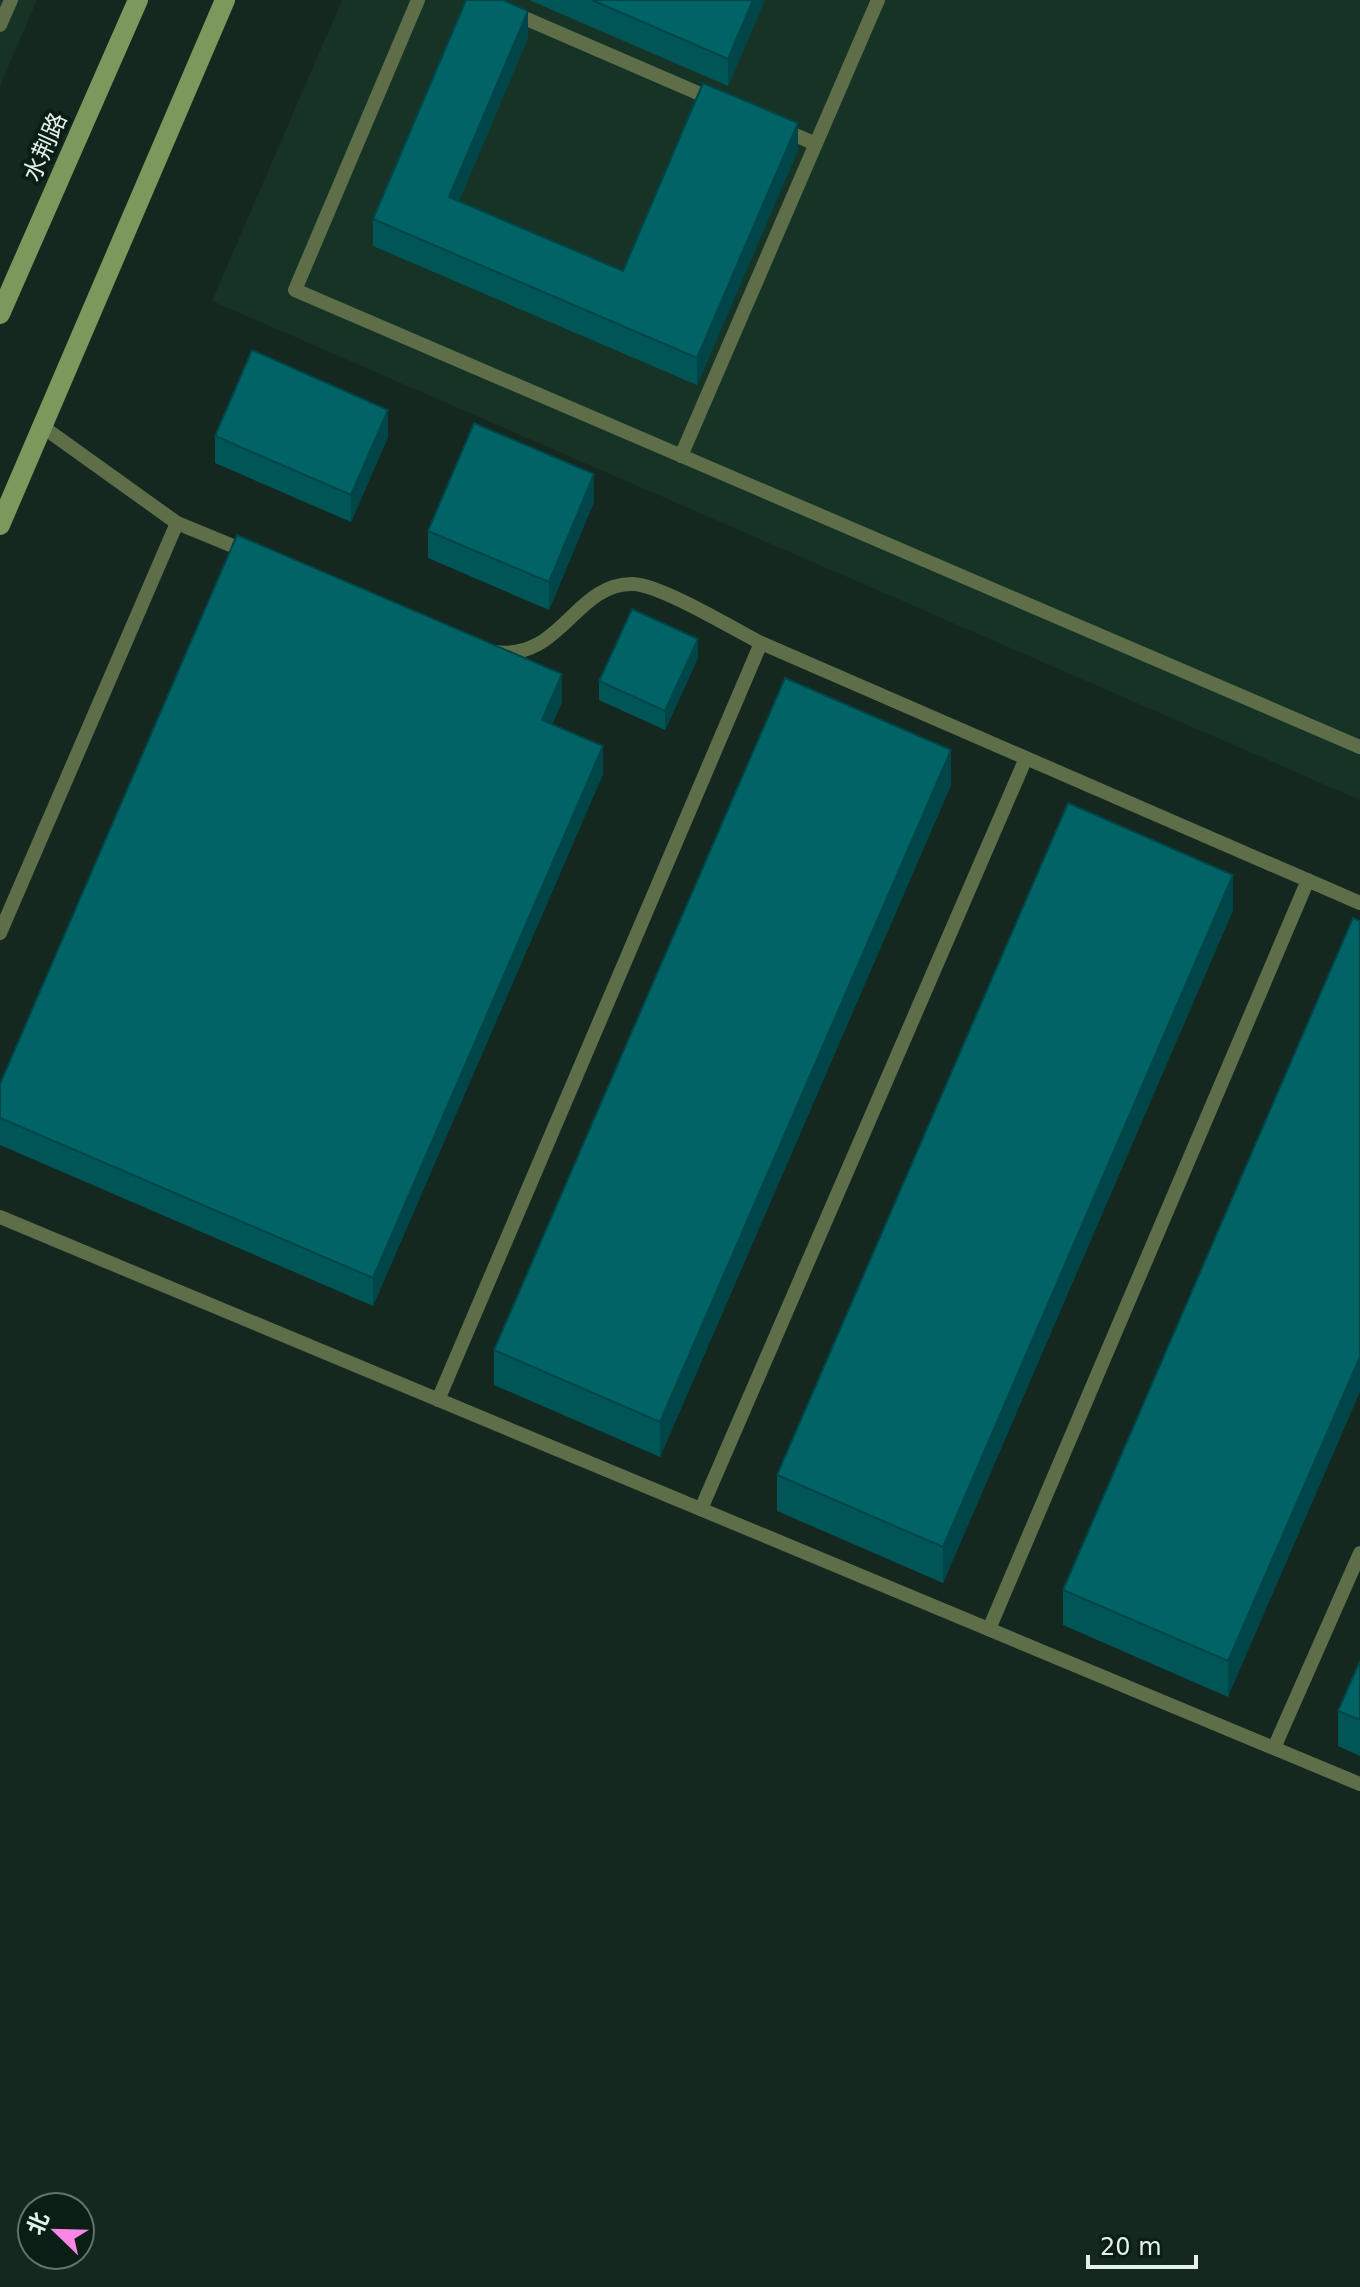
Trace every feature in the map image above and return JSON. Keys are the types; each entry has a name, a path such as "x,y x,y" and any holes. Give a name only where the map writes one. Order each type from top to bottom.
{"main road":[{"name":"水荆路","path":"0,314 138,0"},
{"path":"0,525 225,0"}],"lane":[{"path":"0,25 11,0"},
{"path":"418,0 295,290 1360,747"},
{"path":"483,0 729,107"},
{"path":"681,456 878,0"},
{"path":"772,125 816,144"},
{"path":"43,427 177,523 263,559"},
{"path":"0,933 177,523"},
{"path":"478,649 523,652 550,637 599,594 632,584 653,588 761,643 1360,903"},
{"path":"438,1400 761,643"},
{"path":"701,1509 1026,758"},
{"path":"989,1629 1308,880"},
{"path":"0,1217 1360,1784"},
{"path":"1274,1748 1360,1553"}],"shaded area":[{"path":"0,0 37,0 0,86"},
{"path":"342,0 1360,0 1360,800 212,301"}],"building":[{"path":"466,0 503,0 528,11 449,197 623,271 703,83 798,123 697,358 373,219"},
{"path":"592,0 753,0 728,59"},
{"path":"252,350 388,410 351,495 215,436"},
{"path":"474,423 594,474 549,582 428,531"},
{"path":"237,535 562,674 542,720 603,746 373,1278 0,1118 0,1084"},
{"path":"632,609 698,639 665,711 599,681"},
{"path":"785,678 951,750 660,1422 494,1350"},
{"path":"1068,803 1233,875 943,1547 777,1475"},
{"path":"1353,918 1360,921 1360,1357 1228,1661 1063,1590"},
{"path":"1360,1661 1360,1720 1338,1711"}]}
